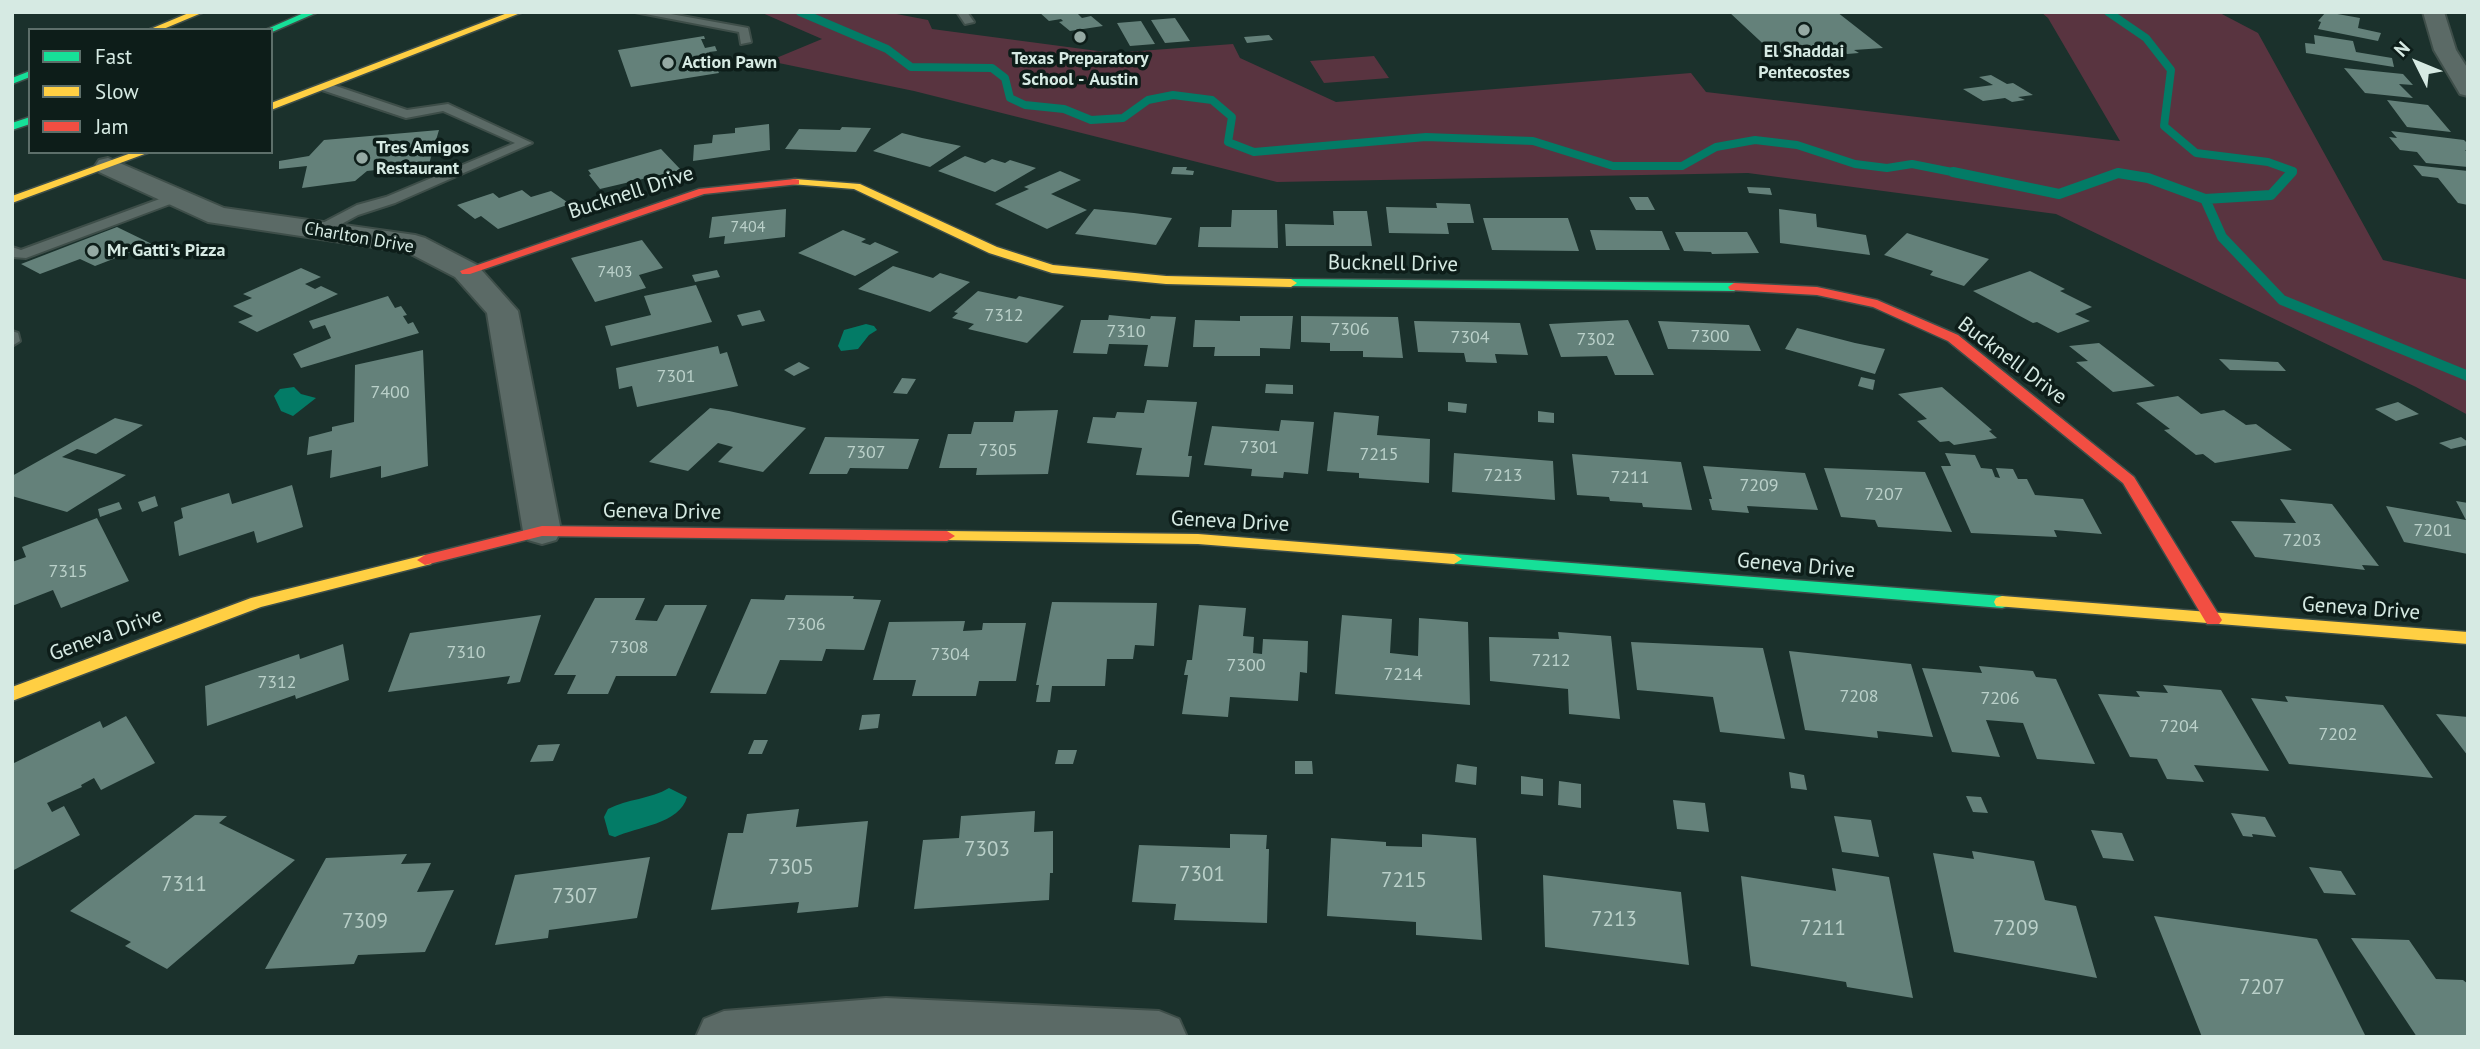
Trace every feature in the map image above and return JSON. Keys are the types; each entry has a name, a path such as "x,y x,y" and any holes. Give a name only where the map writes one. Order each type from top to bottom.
{"main road":[{"path":"157,28 200,12"},
{"path":"273,28 314,12"},
{"path":"491,24 507,12"},
{"path":"273,106 519,12"},
{"path":"491,24 533,12"},
{"path":"12,200 140,154"},
{"name":"Bucknell Drive","path":"466,271 703,191 783,181 856,186 993,250 1052,269 1166,280 1374,285 1724,286 1817,291 1877,304 1953,338 2129,480 2213,620"},
{"name":"Geneva Drive","path":"12,694 257,602 542,531 1198,539 2468,638"}],"street":[{"path":"2432,12 2445,50 2468,89"},
{"name":"Charlton Drive","path":"107,166 218,216 415,244 466,271 502,311 542,531"},
{"path":"724,1037 886,1024 1159,1037"}],"lane":[{"path":"640,12 744,30 745,41"},
{"path":"962,12 969,22"},
{"path":"320,230 370,203 390,200 526,143 444,107 406,114 326,87"},
{"path":"12,251 21,256 176,197"},
{"path":"12,336 12,341"}],"shaded area":[{"path":"760,12 886,12 928,20 932,29 1113,53 1233,44 1240,58 1336,102 1691,73 1706,92 2120,141 2048,18 2041,12 2218,12 2258,33 2383,260 2468,280 2468,415 2416,387 2056,214 1748,173 1277,182 914,91 769,61 822,39"},
{"path":"1374,56 1389,78 1324,83 1310,61"},
{"path":"866,324 877,330 869,335 858,349 841,351 838,346 844,330"},
{"path":"294,387 301,394 316,398 293,416 281,411 274,396 280,389"},
{"path":"669,788 687,797 676,813 667,819 615,837 609,835 604,817 608,809"}],"building":[{"path":"1039,12 1076,12 1082,18 1091,16 1103,26 1070,31 1059,22 1063,21 1061,19 1049,21"},
{"name":"El Shaddai Pentecostes","path":"1729,12 1837,12 1883,48 1854,50 1859,53 1847,54 1842,50 1805,52 1809,55 1773,53"},
{"path":"2326,12 2360,18 2358,28 2381,33 2378,41 2318,29 2321,22 2318,21"},
{"path":"1175,18 1190,41 1165,43 1151,20"},
{"path":"1141,21 1155,44 1130,46 1117,23"},
{"path":"1269,35 1273,40 1247,43 1244,37"},
{"path":"2314,35 2353,41 2356,52 2392,58 2394,67 2306,53 2305,43 2315,44"},
{"name":"Action Pawn","path":"704,36 705,39 701,39 705,48 715,46 717,51 709,52 719,73 631,87 618,50"},
{"path":"2344,68 2403,74 2413,85 2399,84 2413,98 2365,93"},
{"path":"1991,75 2007,84 2013,83 2033,95 2018,97 2025,100 2012,102 2005,98 1983,101 1963,89 1993,85 1979,77"},
{"path":"2387,100 2428,105 2451,132 2407,127"},
{"path":"769,124 770,150 693,161 694,145 712,143 713,135 735,133 735,128"},
{"path":"842,127 871,128 856,152 785,149 799,129 840,130"},
{"name":"Tres Amigos Restaurant","path":"439,130 429,164 367,171 355,181 302,188 307,166 279,169 279,161 309,156 324,140"},
{"path":"2391,131 2464,140 2468,144 2468,150 2465,150 2468,153 2468,167 2426,163 2417,152 2400,150 2389,137 2397,138"},
{"path":"902,133 961,146 930,167 873,151"},
{"path":"661,149 681,170 600,189 589,175 591,174 588,170"},
{"path":"965,156 985,163 992,159 1005,163 1010,160 1036,168 995,192 938,171"},
{"path":"2413,165 2468,171 2468,205 2458,203 2438,178 2422,176"},
{"path":"1173,167 1187,167 1186,170 1194,171 1193,175 1171,174"},
{"path":"1060,171 1081,180 1051,194 1087,210 1047,229 995,204 1029,189 1024,187"},
{"path":"1747,187 1770,188 1772,195 1749,193"},
{"path":"522,190 531,197 551,191 570,204 498,229 481,216 475,219 457,205 493,193 499,198"},
{"path":"1629,197 1648,197 1655,210 1636,210"},
{"path":"1436,203 1470,204 1474,223 1447,223 1449,234 1389,233 1386,207 1437,208"},
{"path":"786,209 785,237 724,244 725,236 709,238 712,217"},
{"path":"1094,209 1172,218 1156,245 1075,234"},
{"path":"1779,209 1816,214 1817,227 1866,235 1870,255 1780,243"},
{"path":"1232,210 1277,210 1278,248 1198,247 1200,227 1231,227"},
{"path":"1333,211 1367,211 1372,246 1286,246 1285,224 1334,225"},
{"path":"1483,218 1568,218 1579,251 1492,250"},
{"name":"Mr Gatti's Pizza","path":"117,227 152,244 95,266 80,259 40,274 21,264"},
{"path":"843,230 866,239 861,242 870,245 875,242 899,252 855,276 798,253"},
{"path":"1590,230 1662,231 1670,250 1596,250"},
{"path":"1675,232 1747,232 1759,253 1712,254 1684,251"},
{"path":"1907,233 1989,259 1964,286 1930,275 1933,271 1884,255"},
{"path":"642,240 663,268 639,275 646,288 595,302 571,258"},
{"path":"893,266 933,278 940,273 970,282 930,312 858,289"},
{"path":"301,268 321,277 305,284 315,289 321,286 338,294 257,332 238,322 253,316 233,306 252,298 243,294"},
{"path":"717,270 720,277 695,282 692,275"},
{"path":"2030,271 2065,289 2060,291 2092,307 2075,314 2090,321 2058,333 2037,322 2033,323 1973,291"},
{"path":"696,285 712,322 611,346 605,326 651,315 644,296"},
{"path":"978,291 1016,299 1019,296 1064,306 1027,343 968,329 974,324 952,318 958,313 954,312"},
{"path":"388,296 395,308 401,306 407,315 403,316 408,324 413,322 419,333 301,368 293,354 331,338 325,325 313,329 309,321"},
{"path":"760,310 765,321 742,326 737,315"},
{"path":"1109,315 1150,319 1151,316 1176,317 1168,367 1144,366 1148,345 1109,344 1107,354 1073,353 1081,320 1108,320"},
{"path":"1240,316 1293,316 1290,349 1260,348 1260,356 1214,356 1215,347 1193,347 1195,320 1240,321"},
{"path":"1301,316 1398,317 1403,358 1363,357 1363,351 1330,351 1330,343 1301,342"},
{"path":"1628,320 1654,375 1615,375 1607,356 1561,357 1549,324"},
{"path":"1414,321 1520,323 1528,355 1495,354 1497,363 1466,362 1464,353 1418,352"},
{"path":"1658,321 1749,325 1761,351 1668,349"},
{"path":"1797,328 1885,349 1875,374 1785,349"},
{"path":"2099,343 2155,386 2113,392 2076,362 2088,361 2069,346"},
{"path":"718,346 720,354 727,352 738,386 637,407 632,386 619,389 616,368"},
{"path":"423,350 428,466 381,478 381,466 330,478 332,450 307,455 309,437 332,431 332,427 354,422 355,365"},
{"path":"2219,359 2278,362 2286,371 2230,370"},
{"path":"799,362 810,368 794,376 784,370"},
{"path":"1861,377 1875,380 1873,390 1858,386"},
{"path":"902,378 916,379 907,394 893,393"},
{"path":"1266,384 1293,385 1293,394 1265,393"},
{"path":"1942,387 1992,430 1989,431 1997,438 1954,445 1949,441 1940,442 1917,421 1927,419 1898,394"},
{"path":"2178,396 2201,414 2224,410 2246,425 2256,424 2292,450 2215,463 2203,454 2196,455 2164,430 2170,429 2136,403"},
{"path":"1147,400 1197,402 1188,456 1192,456 1189,477 1136,475 1142,448 1087,443 1093,417 1115,418 1117,412 1144,413"},
{"path":"1448,402 1467,404 1466,413 1448,411"},
{"path":"2398,402 2419,414 2396,421 2375,409"},
{"path":"710,408 806,428 763,472 718,462 733,447 718,443 688,471 649,462"},
{"path":"1058,410 1048,474 976,475 977,468 939,468 948,434 971,434 974,422 1013,422 1015,411"},
{"path":"1538,411 1554,413 1554,423 1538,422"},
{"path":"1334,412 1379,416 1377,435 1430,439 1429,483 1359,478 1359,473 1327,471"},
{"path":"115,418 143,425 96,454 77,449 62,457 126,475 67,512 12,496 12,476"},
{"path":"1281,420 1314,422 1308,474 1284,472 1283,478 1251,476 1252,469 1204,465 1212,426 1279,431"},
{"path":"825,437 919,439 908,469 850,468 847,474 809,474"},
{"path":"2461,437 2468,445 2451,449 2439,443"},
{"path":"1454,453 1553,461 1555,500 1452,492"},
{"path":"1945,453 1975,455 1981,468 1992,469 1995,477 2000,478 1996,468 2013,469 2018,479 2027,479 2035,495 2083,499 2102,534 2054,530 2057,537 1971,533 1941,466 1951,466"},
{"path":"1572,454 1681,462 1692,510 1643,507 1642,503 1610,501 1609,497 1577,495"},
{"path":"1703,466 1805,473 1818,510 1747,506 1749,513 1712,510 1709,499 1712,499"},
{"path":"1824,468 1925,472 1952,532 1878,527 1875,520 1841,517"},
{"path":"292,485 303,527 257,543 254,531 179,556 174,522 183,518 181,508 229,493 232,504"},
{"path":"155,496 158,506 142,512 138,502"},
{"path":"2280,499 2332,504 2379,566 2362,565 2365,570 2255,557 2231,521 2296,523"},
{"path":"2456,501 2468,503 2468,554 2404,542 2386,506 2466,520"},
{"path":"119,502 122,509 100,517 98,509"},
{"path":"97,518 129,581 61,608 53,590 12,606 12,562 26,557 22,547"},
{"path":"786,595 854,596 853,599 881,600 864,650 826,649 822,661 780,660 766,694 710,693 751,599 784,600"},
{"path":"595,598 645,598 635,620 657,621 665,605 707,605 676,676 616,676 608,694 567,694 576,675 554,675"},
{"path":"1052,602 1157,603 1154,646 1135,645 1133,659 1107,659 1105,686 1052,686 1050,702 1036,702 1039,685 1036,685"},
{"path":"1199,605 1246,608 1243,636 1254,637 1253,653 1262,654 1263,639 1308,641 1307,673 1300,672 1298,701 1230,697 1228,717 1182,714 1188,675 1184,675 1187,660 1192,660"},
{"path":"541,615 520,682 507,684 510,676 388,692 410,633"},
{"path":"1342,615 1392,619 1390,653 1418,656 1419,618 1468,622 1470,705 1335,694"},
{"path":"965,621 963,631 982,630 983,623 1026,623 1016,681 979,681 976,696 912,696 916,680 873,680 889,622"},
{"path":"1558,632 1611,636 1620,719 1569,714 1568,689 1490,681 1489,637 1559,639"},
{"path":"1631,642 1763,648 1785,739 1720,732 1713,697 1637,690"},
{"path":"343,644 349,680 296,699 295,695 207,726 205,686 299,654 300,659"},
{"path":"1789,651 1911,664 1933,737 1877,731 1878,738 1805,730"},
{"path":"1979,666 2033,671 2036,677 2056,679 2095,764 2037,759 2023,723 1986,720 2000,757 1952,752 1922,668 1982,673"},
{"path":"2163,685 2221,690 2269,771 2194,765 2204,782 2167,779 2157,759 2130,757 2098,694 2140,697 2136,691 2168,693"},
{"path":"2285,696 2383,705 2433,778 2289,764 2251,698 2288,702"},
{"path":"880,714 878,728 859,730 862,715"},
{"path":"2436,714 2468,717 2468,756"},
{"path":"126,716 155,763 101,790 94,778 81,785 82,787 47,803 52,812 64,806 80,835 12,871 12,764 100,721 103,728"},
{"path":"754,740 768,740 762,754 748,754"},
{"path":"560,744 553,761 530,762 538,745"},
{"path":"1058,750 1077,750 1073,764 1055,764"},
{"path":"1295,761 1312,761 1313,774 1295,774"},
{"path":"1457,764 1477,767 1476,785 1455,782"},
{"path":"1789,772 1804,775 1807,790 1791,788"},
{"path":"1521,776 1543,779 1543,796 1521,794"},
{"path":"1559,781 1581,784 1581,808 1558,805"},
{"path":"1966,796 1981,797 1988,813 1973,812"},
{"path":"1673,800 1705,803 1709,832 1677,829"},
{"path":"799,809 796,827 868,821 858,907 797,913 799,902 711,910 728,833 743,833 747,814"},
{"path":"1035,811 1034,832 1053,831 1053,873 1050,873 1049,900 914,909 923,840 959,838 961,816"},
{"path":"2231,813 2265,817 2276,837 2252,834 2253,837 2243,836"},
{"path":"195,815 227,816 219,823 295,860 167,969 125,946 131,942 70,911"},
{"path":"1834,816 1871,820 1879,857 1842,852"},
{"path":"2091,830 2122,833 2134,861 2103,858"},
{"path":"1230,834 1267,835 1267,923 1174,920 1176,904 1132,902 1139,845 1230,848"},
{"path":"1422,834 1476,838 1482,940 1416,935 1416,922 1327,916 1331,838 1386,842 1386,846 1422,847"},
{"path":"1972,851 2034,861 2045,900 2076,906 2097,978 1954,952 1933,853 1974,859"},
{"path":"407,854 401,864 431,863 417,892 454,890 425,952 358,955 354,964 265,969 326,858"},
{"path":"650,857 637,918 549,930 548,938 495,945 515,875"},
{"path":"2309,867 2341,871 2356,895 2324,893"},
{"path":"1832,868 1889,877 1913,998 1847,987 1846,982 1751,966 1741,876 1836,891"},
{"path":"1543,875 1681,892 1689,965 1545,947"},
{"path":"2154,916 2317,939 2366,1037 2202,1037"},
{"path":"2351,938 2409,940 2436,979 2463,980 2468,984 2468,1037 2417,1037"}],"waterway":[{"path":"800,12 887,49 911,67 992,68 1005,78 1010,98 1025,105 1064,109 1091,120 1123,118 1148,100 1173,95 1212,100 1232,117 1228,142 1254,152 1426,137 1533,141 1613,166 1682,166 1716,147 1755,140 1797,145 1855,164 1887,168 1912,164 1962,174"},
{"path":"2108,12 2146,38 2171,70 2164,126 2196,153 2268,162 2292,172"},
{"path":"1953,172 2059,194 2115,174"},
{"path":"2205,199 2271,195 2292,172"},
{"path":"2115,174 2124,174"},
{"path":"2115,174 2124,174"},
{"path":"2124,174 2148,178 2205,199"},
{"path":"2205,199 2222,237 2282,300 2468,376"}],"traffic: fast":[{"path":"273,28 314,12"},
{"path":"12,81 28,75"},
{"path":"12,127 28,121"},
{"path":"1291,283 1734,287"},
{"path":"1454,559 2002,602"}],"traffic: slow":[{"path":"157,28 200,12"},
{"path":"273,106 519,12"},
{"path":"12,200 139,154"},
{"path":"795,182 856,186 993,250 1052,269 1166,280 1291,283"},
{"path":"947,536 1198,539 1454,559"},
{"path":"12,694 257,602 425,560"},
{"path":"2002,602 2468,638"}],"traffic: jam":[{"path":"466,271 703,191 795,182"},
{"path":"1734,287 1817,291 1877,304 1953,338 2129,480 2213,620"},
{"path":"425,560 542,531 947,536"}],"place":[{"name":"El Shaddai Pentecostes","path":"1804,30"},
{"name":"Texas Preparatory School - Austin","path":"1080,37"},
{"name":"Action Pawn","path":"668,63"},
{"name":"Tres Amigos Restaurant","path":"362,158"},
{"name":"Mr Gatti's Pizza","path":"93,251"}]}
